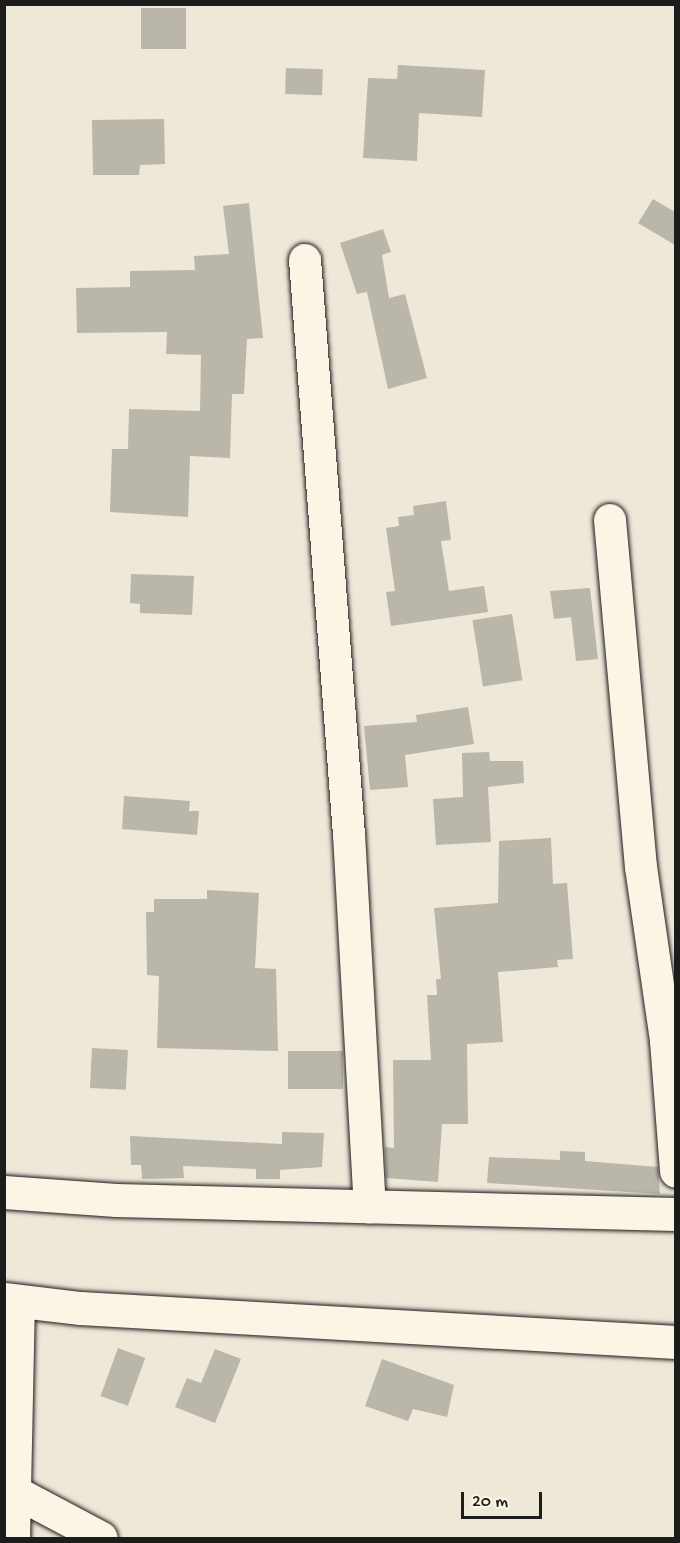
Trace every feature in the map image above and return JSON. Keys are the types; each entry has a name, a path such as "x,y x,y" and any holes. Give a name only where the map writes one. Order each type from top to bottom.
{"street":[{"path":"305,260 349,834 370,1206"},
{"path":"610,520 641,867 666,1041 675,1172"},
{"path":"4,1192 116,1200 675,1214"},
{"path":"14,1539 12,1300 675,1342"},
{"path":"15,1491 102,1539"}],"building":[{"path":"141,8 186,8 186,49 141,49"},
{"path":"398,65 485,70 482,117 419,113 417,161 363,158 368,78 397,79"},
{"path":"286,68 323,69 322,95 285,94"},
{"path":"164,119 165,164 140,165 139,175 93,175 92,120"},
{"path":"653,199 675,212 675,245 638,223"},
{"path":"249,203 263,338 247,339 244,394 232,394 230,458 190,456 188,517 110,512 112,449 128,449 129,409 200,411 201,355 166,354 167,332 77,333 76,288 130,287 130,271 195,270 194,256 229,254 223,206"},
{"path":"383,229 391,252 382,255 389,298 405,294 427,378 388,389 367,292 357,294 340,243"},
{"path":"446,501 451,540 441,541 449,591 484,586 488,612 391,626 386,592 395,591 386,528 399,526 398,517 414,515 413,506"},
{"path":"131,574 194,576 192,615 140,613 140,604 130,603"},
{"path":"590,588 598,659 576,661 571,617 554,619 550,591"},
{"path":"512,614 522,680 483,686 472,620"},
{"path":"468,707 474,744 405,755 408,787 370,790 364,726 417,722 416,715"},
{"path":"489,752 490,761 523,761 524,783 488,787 491,842 436,845 433,799 463,797 462,753"},
{"path":"124,796 190,801 189,811 199,811 197,835 122,829"},
{"path":"551,838 553,884 567,883 573,959 557,960 558,967 498,972 503,1042 467,1044 468,1124 442,1124 438,1182 386,1178 385,1147 394,1148 393,1060 431,1060 427,995 437,995 436,979 441,979 434,908 498,903 499,841"},
{"path":"207,890 259,893 255,968 276,969 278,1051 157,1048 159,976 147,975 146,912 154,912 154,899 207,899"},
{"path":"92,1048 128,1050 126,1090 90,1088"},
{"path":"288,1051 343,1051 343,1089 288,1089"},
{"path":"282,1132 324,1133 322,1167 280,1170 280,1179 256,1179 256,1169 183,1166 184,1178 142,1179 141,1165 131,1165 130,1136 282,1144"},
{"path":"560,1151 585,1152 585,1161 658,1167 660,1194 487,1183 489,1157 560,1160"},
{"path":"118,1348 145,1358 128,1406 101,1396"},
{"path":"215,1349 241,1359 215,1423 175,1407 187,1378 201,1383"},
{"path":"382,1359 454,1385 447,1417 413,1409 408,1421 365,1406"}]}
